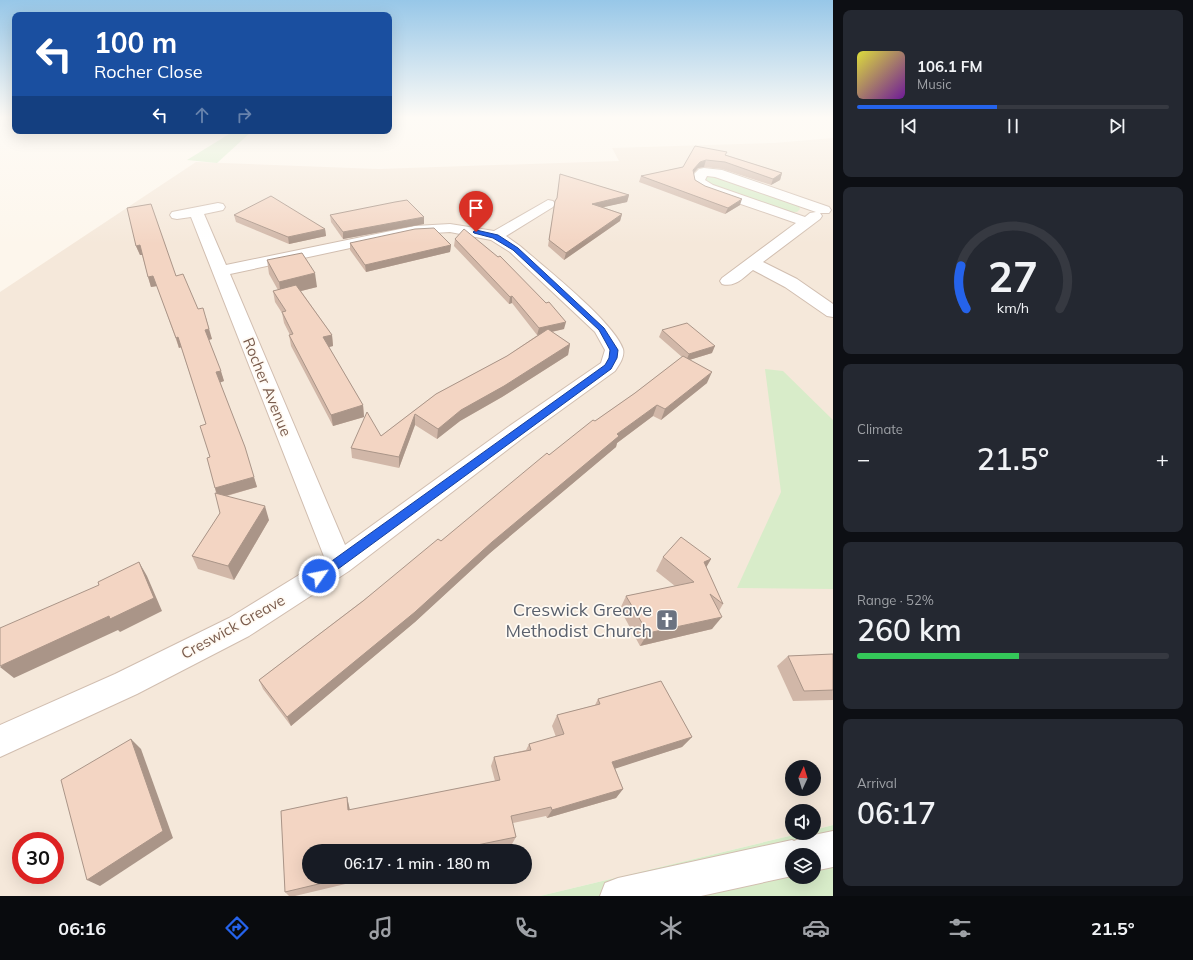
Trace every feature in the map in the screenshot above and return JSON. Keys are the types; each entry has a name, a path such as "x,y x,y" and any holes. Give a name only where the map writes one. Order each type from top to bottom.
{"street":[{"path":"806,222 708,188 700,182 698,176 704,172 717,173 829,206"},
{"path":"534,198 562,209"},
{"path":"220,271 415,230 450,228 496,236 548,204"},
{"path":"728,281 829,206"},
{"path":"177,215 218,207"},
{"name":"Rocher Avenue","path":"196,211 340,563"},
{"name":"Creswick Greave","path":"0,741 126,684 239,627 340,563 516,432 608,367 613,358 614,350 602,329 516,249 496,236"},
{"path":"752,264 790,283 833,312"},
{"path":"821,851 833,849"},
{"path":"618,896 785,860"}],"shaded area":[{"path":"618,160 833,160 833,825 821,828 821,804 785,804 785,837 540,896 0,896 0,292 196,162 378,169 619,161"}],"green space":[{"path":"187,160 220,160 217,163"},
{"path":"714,177 793,203 799,206 800,209 797,212 789,212 705,184 703,178"},
{"path":"765,369 783,371 833,420 833,589 737,588 781,492"},
{"path":"833,825 833,896 540,896 785,837 785,840 821,840 821,828"}],"building":[{"path":"687,160 740,160 782,173 773,179 725,162 706,160 700,162 693,170 695,180 705,186 742,199 728,208 641,176 683,167"},
{"path":"560,174 629,195 592,204 622,214 566,253 549,240"},
{"path":"271,196 325,229 288,237 234,215"},
{"path":"407,200 424,217 343,232 330,215 395,202"},
{"path":"151,204 176,276 183,274 198,309 203,308 209,329 205,330 221,371 216,372 245,447 254,477 215,488 207,458 210,457 200,426 206,424 178,337 176,338 153,276 148,277 140,245 136,246 127,208"},
{"path":"434,228 451,245 365,265 350,243 415,229"},
{"path":"464,229 498,257 500,256 546,303 549,302 566,322 539,328 512,296 510,297 455,239"},
{"path":"302,253 315,273 279,282 267,260"},
{"path":"296,285 332,335 323,337 363,405 331,415 289,335 293,334 282,312 286,311 273,291"},
{"path":"687,323 715,346 689,354 662,330"},
{"path":"548,329 570,344 504,386 461,410 438,429 415,414 399,457 351,448 367,412 381,436 436,394 507,356"},
{"path":"683,356 712,372 665,409 657,405 617,434 619,436 492,542 415,612 287,717 259,680 363,601 438,539 441,541 547,453 549,455 593,420 595,421 635,393"},
{"path":"215,493 265,506 228,566 192,556 220,513"},
{"path":"681,537 711,559 704,562 723,604 710,594 722,617 648,633 626,596 694,582 663,557"},
{"path":"139,562 154,598 110,619 109,616 0,666 0,628 99,585 98,582"},
{"path":"833,654 833,690 804,691 788,656"},
{"path":"661,681 692,737 612,762 623,789 552,810 551,807 511,816 516,837 482,844 302,844 302,884 319,884 285,892 281,811 347,797 348,810 500,780 494,757 531,750 529,744 564,734 557,715 600,704 598,699"},
{"path":"131,739 163,831 87,880 61,780"}],"place":[{"name":"Creswick Greave Methodist Church","path":"667,620"}],"route":[{"path":"319,576 340,563 516,432 608,367 613,358 614,350 602,329 516,249 496,236 476,232"}]}
